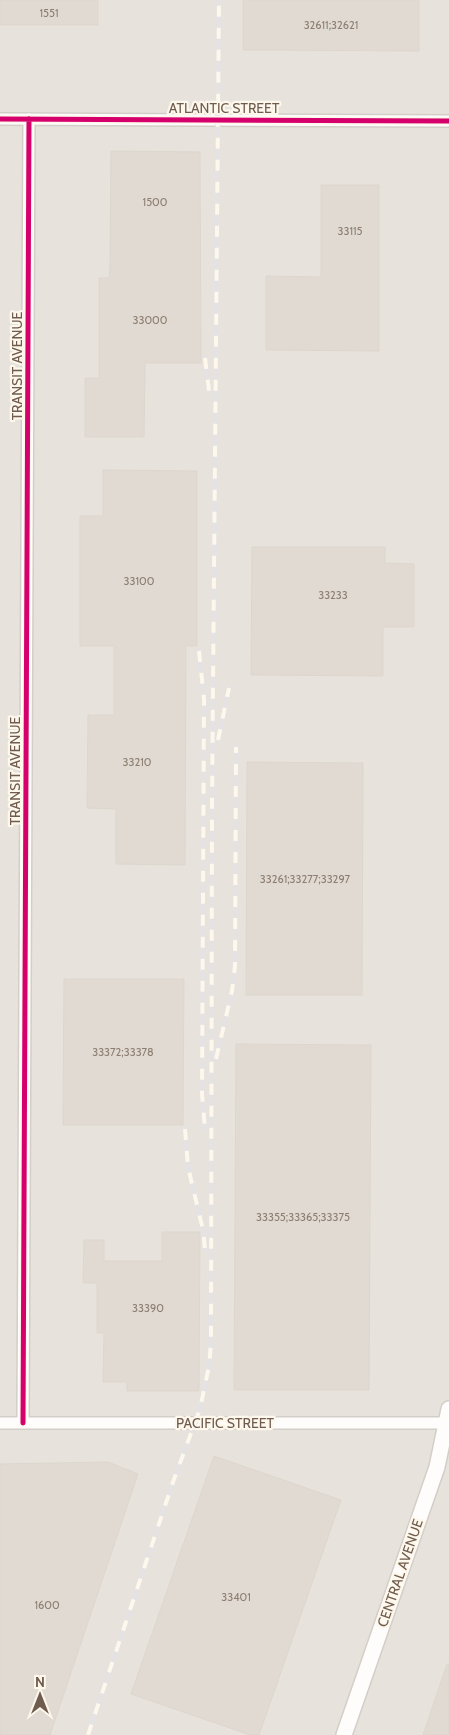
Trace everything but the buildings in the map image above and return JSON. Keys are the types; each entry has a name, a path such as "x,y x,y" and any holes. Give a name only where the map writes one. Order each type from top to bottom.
{"street":[{"name":"ATLANTIC STREET","path":"0,119 449,121"},
{"name":"TRANSIT AVENUE","path":"22,1423 29,119"},
{"name":"PACIFIC STREET","path":"0,1423 448,1418"},
{"name":"CENTRAL AVENUE","path":"344,1735 437,1467 448,1418"}],"shaded area":[{"path":"0,0 449,0 449,1735 0,1735"}],"railway":[{"path":"88,1735 173,1482 200,1409 209,1366 211,1343 212,802 219,0"},
{"path":"205,358 209,391"},
{"path":"199,651 204,699 202,1094 205,1129"},
{"path":"218,740 229,688"},
{"path":"216,1059 232,991 235,966 236,747"},
{"path":"185,1129 188,1167 203,1230 205,1249"}],"cycle path":[{"path":"0,119 449,121"},
{"path":"23,1423 29,119"}]}
